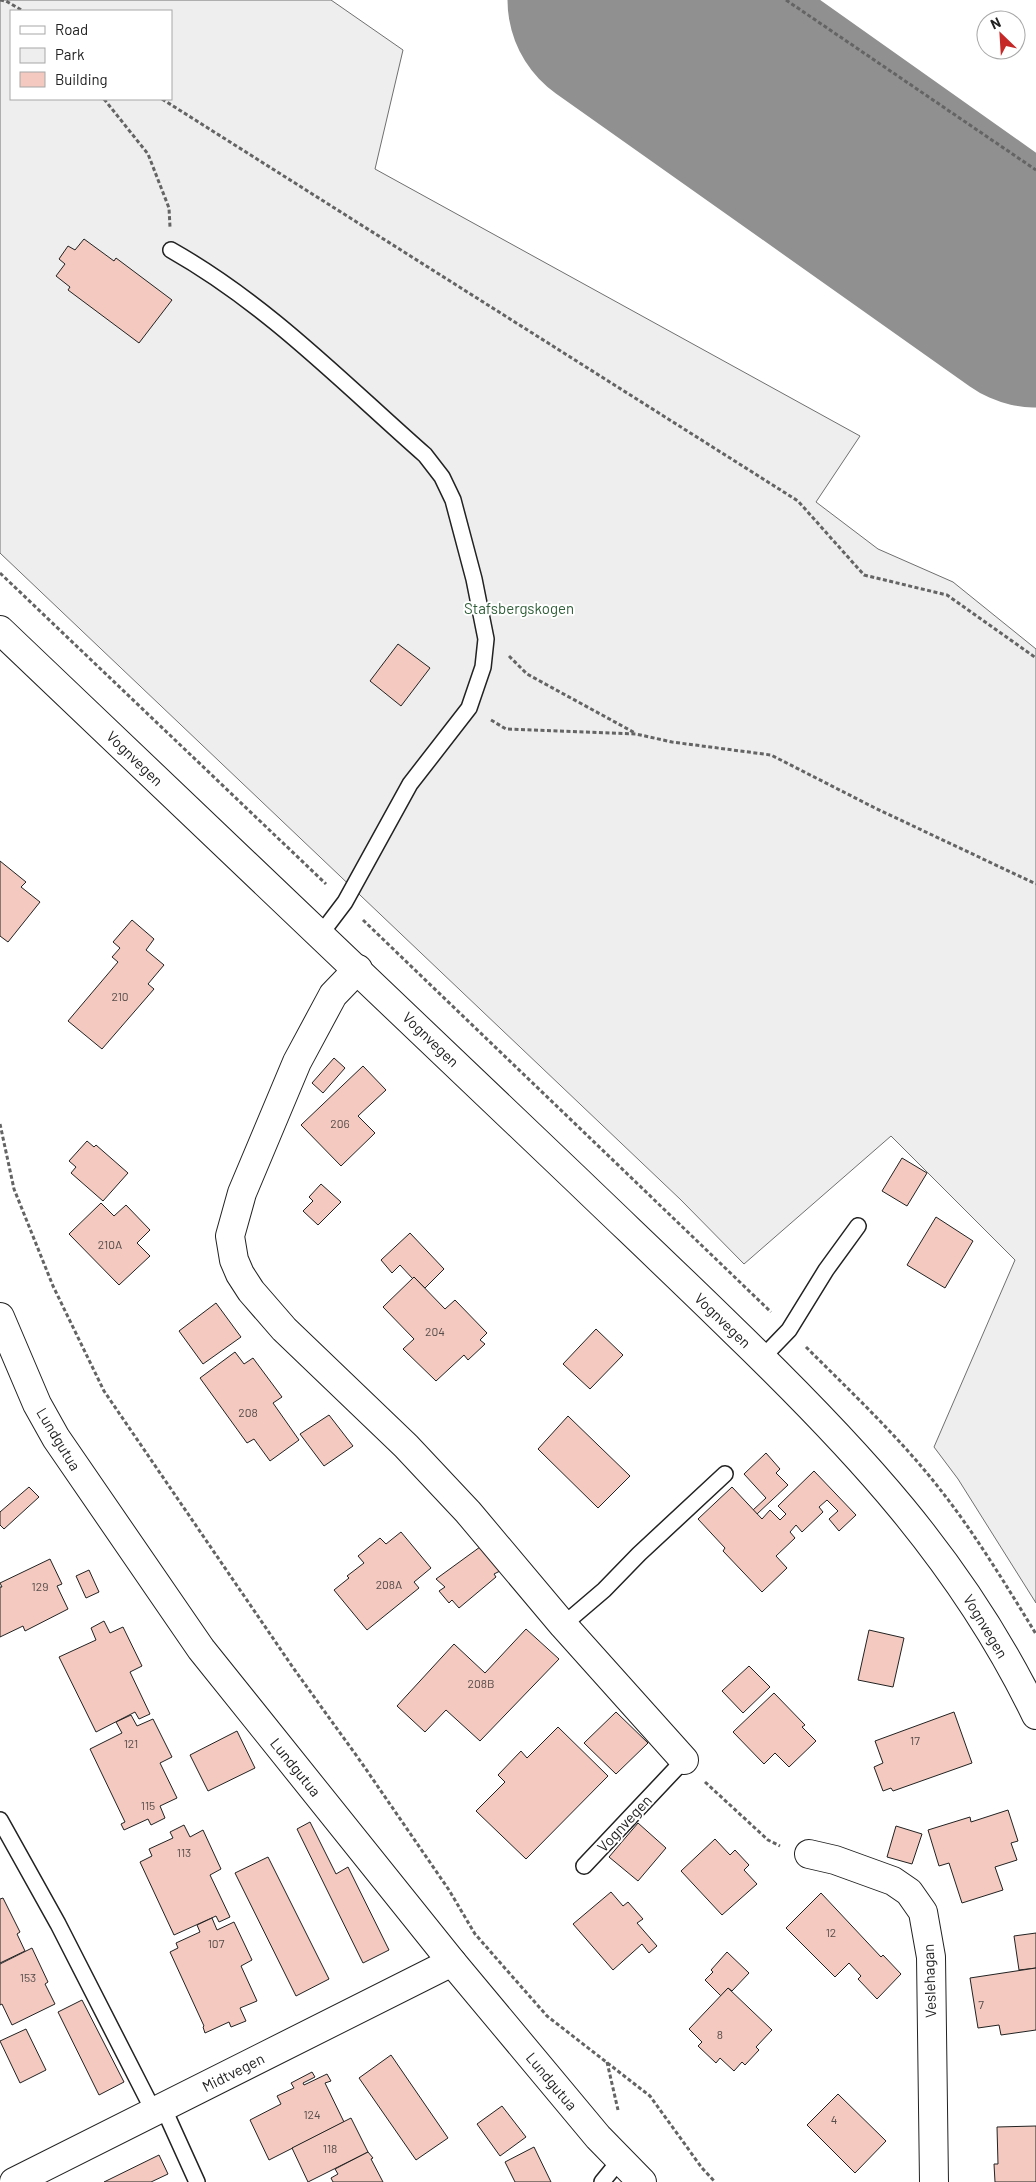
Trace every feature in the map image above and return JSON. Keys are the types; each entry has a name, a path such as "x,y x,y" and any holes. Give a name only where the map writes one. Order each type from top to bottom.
{"street":[{"name":"Vognvegen","path":"0,630 358,969 762,1358 844,1440 927,1538 967,1594 1000,1646 1036,1715"},
{"path":"358,969 333,995 294,1070 242,1192 230,1236 234,1260 240,1274 252,1291 284,1328 406,1446 468,1512 563,1625 684,1760"},
{"name":"Lundgutua","path":"0,1317 38,1404 56,1438 195,1641 452,1962 598,2136 642,2182"},
{"name":"Veslehagan","path":"809,1854 835,1860 892,1880 910,1892 923,1912 931,1957 934,2182"},
{"name":"Midtvegen","path":"14,2182 452,1962"}],"lane":[{"path":"171,250 240,293 301,342 431,463 442,477 453,500 474,579 486,639 483,667 469,708 410,784 345,902 320,935"},
{"path":"762,1358 789,1330 826,1270 858,1226"},
{"path":"563,1625 604,1590 639,1554 725,1474"},
{"name":"Vognvegen","path":"584,1866 684,1760"},
{"path":"0,1820 197,2182"},
{"path":"602,2182 620,2160"}],"path":[{"path":"0,0 6,1 22,10"},
{"path":"786,0 1036,170"},
{"path":"105,100 148,154 169,208 171,250"},
{"path":"164,100 798,501 864,575 947,595 1036,658"},
{"path":"0,573 345,902 789,1330 867,1408 939,1488 1004,1582 1036,1634"},
{"path":"486,639 496,641 526,674 636,734"},
{"path":"469,708 506,729 636,734 672,742 771,755 875,808 1036,884"},
{"path":"0,1124 14,1190 53,1286 104,1391 294,1669 449,1890 475,1934 548,2016 650,2096 702,2168 715,2182"},
{"path":"684,1760 720,1797 768,1840 788,1850 809,1854"}],"green space":[{"name":"Stafsbergskogen","path":"0,0 331,0 403,50 375,169 860,436 816,502 878,549 953,582 1036,649 1036,1603 958,1479 934,1447 1015,1260 891,1136 744,1264 681,1200 0,553"}],"building":[{"path":"84,239 114,261 116,258 172,300 139,343 68,290 70,287 56,276 65,264 59,259 68,246 75,250"},
{"path":"398,644 430,668 401,706 370,681"},
{"path":"0,861 26,882 21,887 40,902 8,942 0,936"},
{"path":"132,920 154,939 146,950 164,965 148,984 154,989 102,1049 68,1021 118,962 112,957 120,948 113,942"},
{"path":"334,1058 345,1068 323,1093 312,1083"},
{"path":"363,1066 386,1090 358,1116 375,1133 341,1166 301,1125"},
{"path":"87,1141 94,1147 96,1145 128,1173 103,1201 71,1173 76,1167 69,1161"},
{"path":"902,1158 927,1173 907,1206 882,1191"},
{"path":"321,1184 341,1202 318,1225 303,1211 313,1201 309,1197"},
{"path":"101,1203 114,1216 126,1205 150,1230 137,1243 150,1256 119,1285 69,1234"},
{"path":"936,1217 973,1241 945,1288 907,1265"},
{"path":"410,1233 444,1269 425,1288 414,1277 413,1279 400,1265 392,1273 381,1260"},
{"path":"414,1277 445,1309 455,1300 487,1333 480,1340 485,1344 468,1360 464,1355 436,1381 403,1349 414,1339 383,1307"},
{"path":"216,1303 241,1337 203,1364 179,1331"},
{"path":"596,1329 623,1355 590,1389 563,1364"},
{"path":"235,1352 244,1364 253,1358 282,1397 273,1403 299,1440 270,1461 254,1439 247,1443 200,1378"},
{"path":"329,1415 353,1446 324,1466 300,1434"},
{"path":"568,1416 630,1476 598,1508 538,1449"},
{"path":"766,1453 780,1469 776,1473 788,1485 757,1514 753,1510 766,1498 744,1474"},
{"path":"814,1471 856,1515 839,1531 829,1519 838,1511 827,1500 819,1507 823,1512 802,1532 796,1525 790,1532 795,1538 776,1556 787,1568 762,1592 723,1551 725,1548 698,1519 732,1487 762,1519 770,1510 780,1520 786,1514 778,1506"},
{"path":"29,1487 39,1497 4,1529 0,1525 0,1512"},
{"path":"401,1532 431,1568 414,1582 419,1588 367,1630 334,1590 349,1578 347,1576 364,1563 358,1556 380,1538 386,1544"},
{"path":"480,1547 500,1571 494,1574 496,1577 459,1608 452,1600 449,1603 439,1591 445,1587 436,1579"},
{"path":"50,1559 62,1584 57,1586 68,1609 25,1631 23,1626 0,1637 0,1587 2,1587 0,1583"},
{"path":"89,1570 99,1592 86,1598 76,1576"},
{"path":"104,1621 110,1633 123,1627 142,1666 130,1672 150,1714 139,1719 135,1712 96,1732 59,1657 96,1640 91,1628"},
{"path":"526,1629 559,1659 480,1741 446,1710 425,1732 397,1706 454,1644 485,1673"},
{"path":"869,1630 904,1638 893,1687 858,1680"},
{"path":"749,1666 770,1687 743,1713 722,1691"},
{"path":"774,1693 805,1725 802,1727 816,1741 789,1767 775,1753 764,1764 733,1732"},
{"path":"616,1712 648,1743 616,1774 584,1743"},
{"path":"954,1712 972,1763 893,1791 891,1788 883,1791 874,1767 883,1763 875,1741"},
{"path":"131,1715 137,1726 153,1719 172,1757 160,1763 177,1798 160,1806 165,1818 151,1825 148,1819 124,1830 121,1824 125,1822 90,1749 122,1733 116,1722"},
{"path":"558,1727 608,1776 526,1859 476,1811 505,1782 498,1775 521,1751 527,1758"},
{"path":"237,1731 255,1768 208,1791 190,1755"},
{"path":"1008,1810 1018,1841 1011,1843 1017,1860 995,1867 1003,1890 962,1903 949,1863 939,1866 928,1830 970,1817 971,1822"},
{"path":"310,1822 336,1874 348,1867 389,1950 363,1963 297,1829"},
{"path":"638,1823 666,1848 638,1881 609,1857"},
{"path":"184,1825 190,1837 203,1830 221,1869 210,1875 230,1917 219,1922 216,1916 174,1935 140,1862 152,1856 149,1849 173,1838 170,1832"},
{"path":"896,1826 922,1834 912,1864 887,1857"},
{"path":"715,1839 730,1855 735,1850 749,1865 744,1870 757,1884 722,1915 681,1871"},
{"path":"268,1857 329,1979 296,1996 235,1873"},
{"path":"611,1892 623,1906 628,1902 643,1919 637,1923 657,1946 649,1953 642,1944 613,1970 573,1924"},
{"path":"821,1893 881,1957 883,1955 901,1974 877,1999 858,1979 861,1976 849,1963 835,1977 786,1928"},
{"path":"3,1898 20,1932 17,1934 25,1951 0,1963 0,1899"},
{"path":"212,1918 217,1930 234,1922 252,1960 241,1966 257,2001 240,2008 246,2021 231,2027 229,2022 205,2033 204,2026 170,1952 178,1948 176,1943 200,1932 197,1925"},
{"path":"1036,1933 1036,1968 1019,1970 1014,1936"},
{"path":"32,1948 48,1982 45,1984 55,2004 12,2025 2,2004 0,2005 0,1964"},
{"path":"727,1952 749,1973 732,1991 728,1988 721,1996 705,1980"},
{"path":"1036,1968 1036,2030 1001,2035 999,2025 978,2028 970,1978"},
{"path":"728,1988 772,2030 756,2047 759,2050 745,2065 742,2062 734,2071 720,2058 716,2063 698,2046 702,2042 689,2029"},
{"path":"82,2000 124,2082 99,2095 58,2012"},
{"path":"26,2029 46,2070 20,2083 0,2041"},
{"path":"391,2055 448,2138 416,2160 359,2078"},
{"path":"312,2072 315,2077 303,2083 304,2085 327,2074 331,2081 325,2083 344,2122 269,2160 250,2120 281,2104 277,2096 294,2088 291,2083"},
{"path":"838,2094 886,2141 855,2173 807,2125"},
{"path":"502,2106 526,2137 500,2156 477,2124"},
{"path":"351,2118 368,2152 308,2182 292,2148"},
{"path":"1036,2126 1036,2182 995,2182 994,2164 998,2164 997,2127"},
{"path":"534,2147 551,2182 515,2182 505,2162"},
{"path":"368,2152 373,2158 371,2159 383,2182 333,2182 331,2178 338,2174 335,2169"},
{"path":"159,2155 168,2174 151,2182 104,2182"}],"runway":[{"path":"622,0 1036,293"}]}
